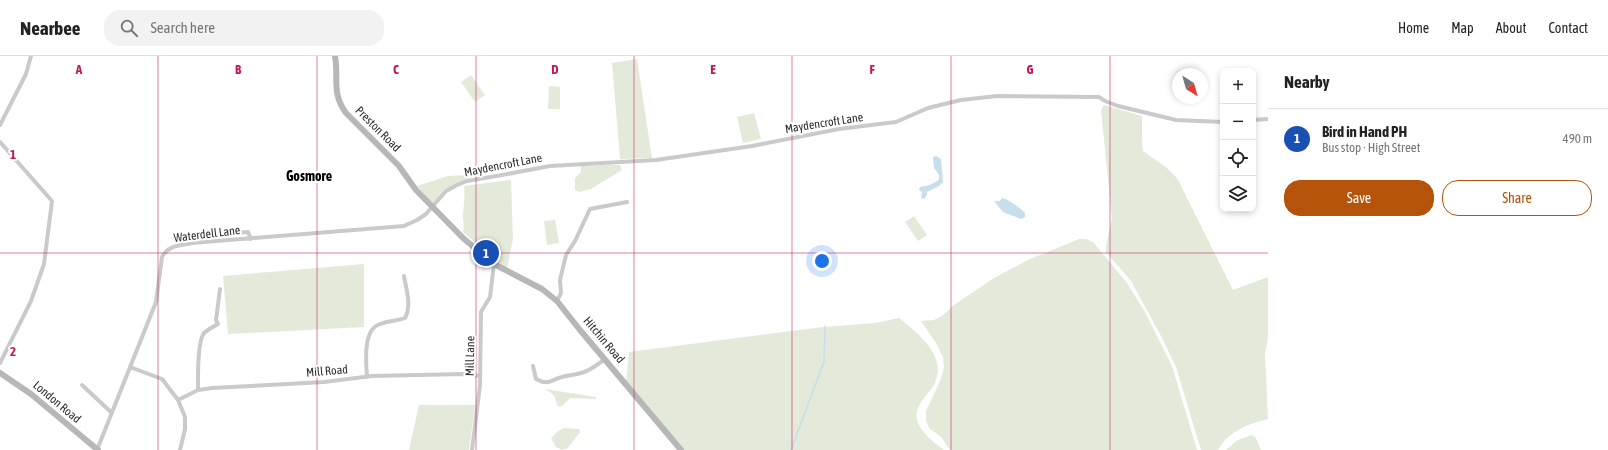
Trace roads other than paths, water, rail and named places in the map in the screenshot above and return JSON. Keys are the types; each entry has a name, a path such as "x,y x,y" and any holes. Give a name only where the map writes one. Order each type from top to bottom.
{"street":[{"path":"0,125 26,74 31,56"},
{"name":"Preston Road","path":"335,56 336,96 340,105 353,121 399,166 416,190 452,228 494,264"},
{"name":"Maydencroft Lane","path":"432,207 446,191 457,185 474,180 550,166 656,160 752,146 838,129 896,122 928,108 961,100 997,96 1098,97 1118,106 1176,120 1220,122"},
{"path":"1256,120 1268,119"},
{"path":"0,142 52,201 44,264 31,301 0,363"},
{"path":"557,301 561,293 560,280 566,255 575,241 590,209 627,202"},
{"name":"Waterdell Lane","path":"97,450 156,302 162,257 171,247 192,243 395,228 417,220 432,207"},
{"path":"192,243 198,236 248,232 251,239"},
{"name":"Hitchin Road","path":"494,264 542,289 557,301 681,450"},
{"name":"Mill Lane","path":"472,450 480,376 482,312 490,297 494,264"},
{"path":"367,377 366,364 368,337 371,330 377,325 405,318 407,315 409,308 404,276"},
{"path":"198,390 198,362 202,339 204,334 218,324 216,320 220,289"},
{"path":"533,366 536,379 548,383 560,377 581,373 592,368 605,359"},
{"path":"130,367 162,379 178,400 185,417 185,429 180,450"},
{"name":"London Road","path":"0,373 31,394 97,450"},
{"name":"Mill Road","path":"178,400 198,390 324,382 367,377 464,374 480,376"},
{"path":"82,385 112,413"}],"water":[{"path":"936,156 941,159 943,182 939,186 927,192 924,199 921,198 922,192 919,190 920,187 930,185 939,180 939,175 934,168 933,157"},
{"path":"1002,198 1020,208 1025,213 1025,217 1021,219 1003,212 994,201 1000,201"}],"waterway":[{"path":"791,450 824,362 825,326"}],"place":[{"name":"Bird in Hand PH","path":"486,253"}],"district":[{"name":"Gosmore","path":"309,176"}]}
